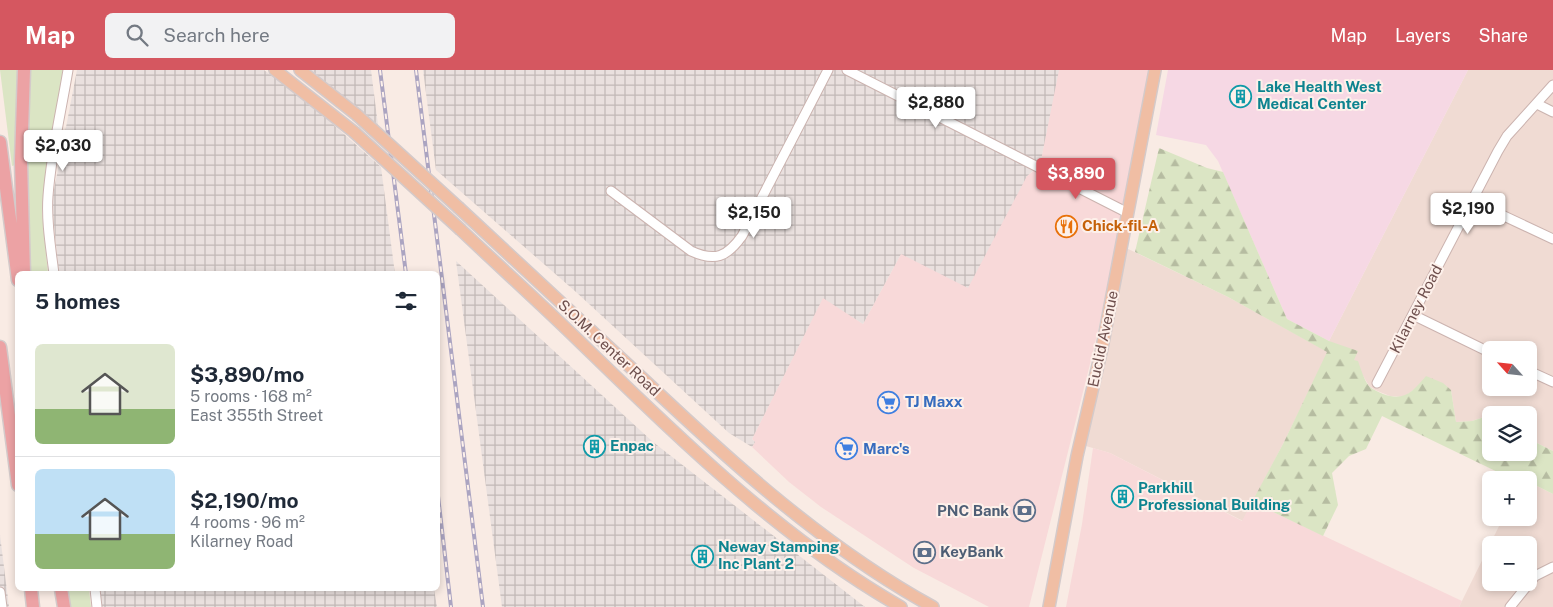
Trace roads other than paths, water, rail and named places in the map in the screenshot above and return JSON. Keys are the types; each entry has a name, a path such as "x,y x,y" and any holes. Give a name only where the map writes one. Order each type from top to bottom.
{"highway":[{"path":"24,70 21,161 24,271"},
{"path":"0,142 17,271"},
{"path":"0,347 15,462"},
{"path":"31,591 33,607"},
{"path":"61,591 64,607"}],"main road":[{"name":"S.O.M. Center Road","path":"275,70 354,132 556,319 675,434 751,500 814,550 901,607"},
{"name":"S.O.M. Center Road","path":"300,70 357,115 687,421 782,504 835,544 901,589 933,607"},
{"name":"Euclid Avenue","path":"1049,607 1076,456 1102,350 1155,70"}],"street":[{"path":"54,271 48,197 50,172 68,70"},
{"path":"610,192 691,251 702,256 714,258 724,254 734,248 742,236 828,70"},
{"path":"847,70 1128,214"},
{"name":"Kilarney Road","path":"1377,383 1498,151 1507,136 1553,84"},
{"path":"1537,104 1553,112"},
{"path":"1472,202 1553,239"},
{"path":"1413,315 1482,349"},
{"path":"1538,375 1553,382"},
{"path":"1510,607 1535,576 1553,566"},
{"path":"95,591 98,607"},
{"path":"0,592 2,607"}],"railway":[{"path":"380,70 406,271"},
{"path":"416,70 483,607"},
{"path":"440,513 451,607"}],"place":[{"name":"Lake Health West Medical Center","path":"1241,96"},
{"name":"Chick-fil-A","path":"1066,226"},
{"name":"TJ Maxx","path":"889,402"},
{"name":"Enpac","path":"594,446"},
{"name":"Marc's","path":"847,449"},
{"name":"Parkhill Professional Building","path":"1122,497"},
{"name":"PNC Bank","path":"1025,511"},
{"name":"KeyBank","path":"924,552"},
{"name":"Neway Stamping Inc Plant 2","path":"702,556"}]}
